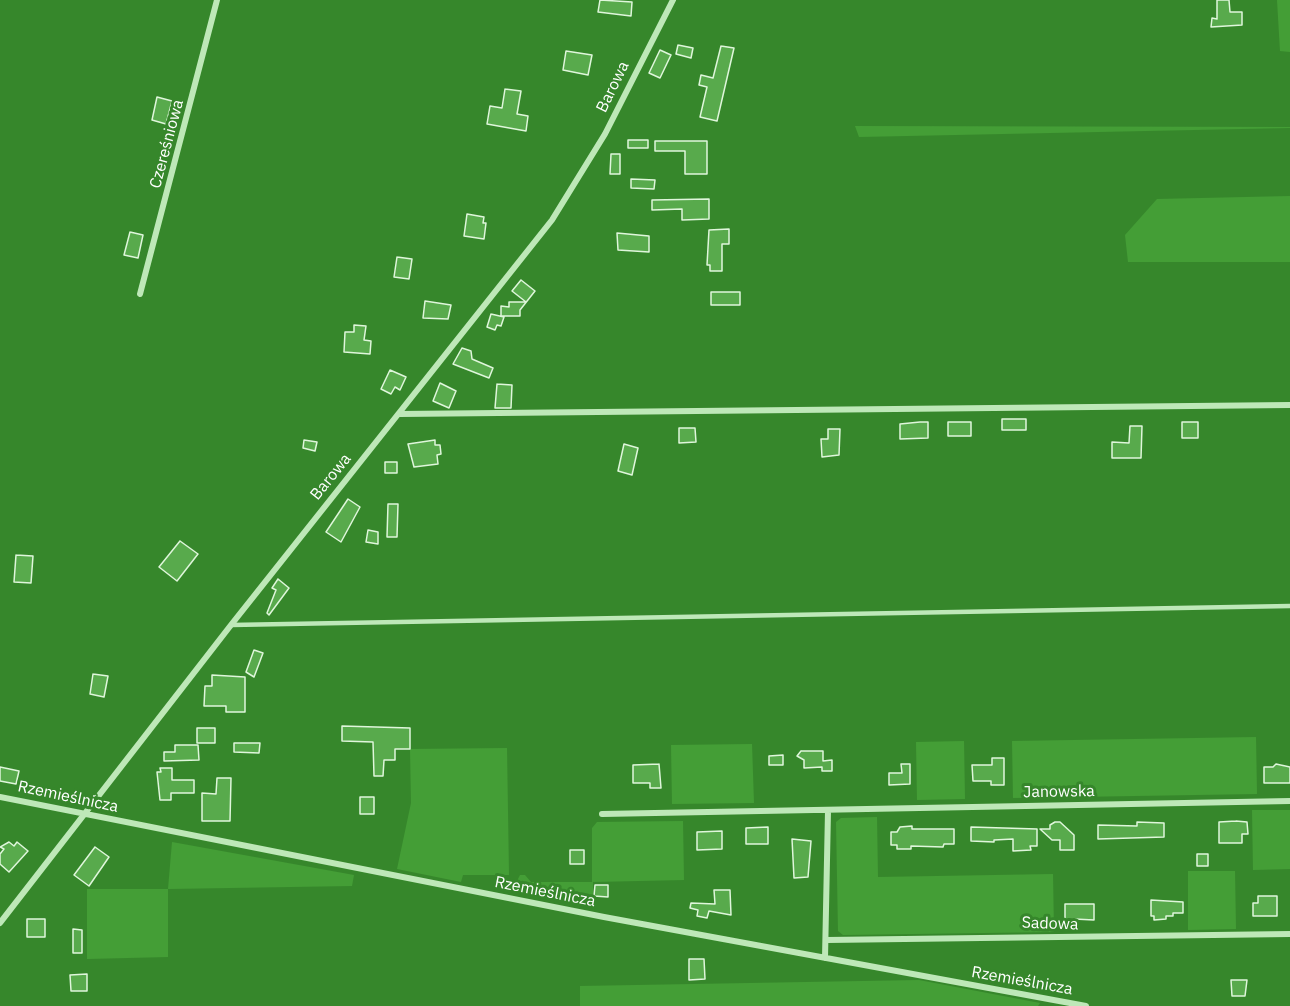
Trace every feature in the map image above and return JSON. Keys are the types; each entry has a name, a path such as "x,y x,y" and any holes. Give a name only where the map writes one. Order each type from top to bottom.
{"street":[{"name":"Czereśniowa","path":"140,294 217,0"},
{"name":"Barowa","path":"0,923 231,625 552,220 605,134 655,31 673,0"},
{"path":"400,414 1290,405"},
{"name":"Rzemieślnicza","path":"0,797 1046,1002 1086,1006"},
{"name":"Janowska","path":"602,814 1290,801"},
{"path":"825,958 828,811"},
{"name":"Sadowa","path":"827,940 1290,934"}],"lane":[{"path":"231,625 1290,606"}],"green space":[{"path":"1277,0 1290,0 1290,52 1280,51"},
{"path":"855,126 1290,127 1290,128 859,137"},
{"path":"1290,196 1290,262 1128,262 1125,235 1157,199"},
{"path":"1256,737 1257,794 1013,798 1012,741"},
{"path":"964,741 965,799 917,800 916,742"},
{"path":"752,744 754,803 672,804 671,745"},
{"path":"507,748 509,875 463,875 461,882 397,869 411,803 410,749"},
{"path":"1252,810 1290,810 1290,869 1253,870"},
{"path":"877,817 878,877 1053,874 1054,932 843,935 838,931 836,822 841,818"},
{"path":"683,821 684,880 593,882 593,906 494,888 500,883 516,883 520,875 525,875 531,882 592,882 592,828 597,822"},
{"path":"172,842 354,875 352,886 168,889"},
{"path":"1188,871 1235,871 1236,929 1188,930"},
{"path":"87,889 168,889 168,957 87,959"},
{"path":"919,980 1040,1003 1038,1006 580,1006 580,986"}],"building":[{"path":"600,0 632,2 631,16 598,12"},
{"path":"1217,0 1229,0 1230,12 1242,12 1242,25 1211,27 1212,18 1217,19"},
{"path":"678,45 693,48 691,58 676,54"},
{"path":"721,46 734,48 717,121 700,117 707,87 699,85 701,75 713,78"},
{"path":"660,50 671,55 660,78 649,73"},
{"path":"566,51 592,55 588,75 563,70"},
{"path":"505,89 521,91 517,114 528,116 526,131 487,124 490,106 502,108"},
{"path":"157,97 172,101 166,124 152,120"},
{"path":"628,140 648,140 648,148 628,148"},
{"path":"655,141 707,141 707,174 685,174 685,151 655,151"},
{"path":"611,154 620,154 620,174 610,174"},
{"path":"631,179 655,180 654,189 631,188"},
{"path":"709,199 709,219 682,220 682,209 652,210 652,200"},
{"path":"467,214 484,217 483,223 486,223 484,239 464,236"},
{"path":"729,229 729,244 722,244 722,271 710,271 710,265 707,265 709,230"},
{"path":"130,232 143,235 138,258 124,255"},
{"path":"617,233 649,236 649,252 618,250"},
{"path":"397,257 412,259 409,279 394,277"},
{"path":"521,280 535,291 520,310 520,316 501,316 501,306 509,307 509,302 526,302 512,291"},
{"path":"711,292 740,292 740,305 711,305"},
{"path":"425,301 451,305 448,319 423,318"},
{"path":"491,314 504,317 501,326 497,325 495,330 487,327"},
{"path":"354,325 366,326 364,340 371,341 370,354 344,352 345,332 354,332"},
{"path":"462,348 471,351 472,359 493,368 489,378 453,364"},
{"path":"390,370 406,377 400,390 395,387 391,394 381,389"},
{"path":"440,383 456,391 449,408 433,401"},
{"path":"497,384 512,385 511,408 495,408"},
{"path":"1002,419 1026,419 1026,430 1002,430"},
{"path":"928,422 928,438 900,439 900,424"},
{"path":"948,422 971,422 971,436 948,436"},
{"path":"1182,422 1198,422 1198,438 1182,438"},
{"path":"1130,426 1142,426 1141,458 1112,458 1112,442 1129,443"},
{"path":"679,428 695,428 696,442 679,443"},
{"path":"828,429 840,429 839,455 822,457 821,439 828,439"},
{"path":"304,440 317,442 315,451 303,448"},
{"path":"435,440 435,445 440,445 441,454 437,455 438,464 414,467 408,444"},
{"path":"624,444 638,448 632,475 618,471"},
{"path":"385,462 397,462 397,473 385,473"},
{"path":"348,499 360,507 341,542 326,532"},
{"path":"388,504 398,504 397,537 387,537"},
{"path":"368,530 378,532 378,544 366,542"},
{"path":"180,541 198,554 177,581 159,567"},
{"path":"16,555 33,556 31,583 14,582"},
{"path":"278,579 289,588 269,615 267,613 276,590 272,588"},
{"path":"254,650 263,653 254,677 246,672"},
{"path":"93,674 108,676 104,697 90,694"},
{"path":"212,675 245,677 245,712 226,712 226,706 204,706 205,686 212,686"},
{"path":"342,726 410,728 410,749 395,749 395,760 384,760 383,776 374,776 373,742 342,741"},
{"path":"197,728 215,728 215,743 197,743"},
{"path":"234,743 260,743 259,753 234,752"},
{"path":"175,745 198,745 199,760 164,761 164,752 175,752"},
{"path":"801,751 823,751 823,761 832,760 832,771 822,771 822,767 804,768 804,760 797,756"},
{"path":"783,755 783,765 769,765 769,756"},
{"path":"992,758 1004,758 1004,785 991,785 991,781 973,781 972,765 992,765"},
{"path":"659,764 661,788 650,788 650,783 633,783 633,765"},
{"path":"901,764 910,764 910,784 889,785 889,773 902,773"},
{"path":"1276,764 1290,767 1290,783 1264,783 1264,767 1273,767"},
{"path":"0,767 19,771 16,784 0,781"},
{"path":"160,768 172,768 172,780 194,780 194,793 171,793 171,800 160,800 157,772 161,772"},
{"path":"217,778 231,778 230,821 202,821 202,793 216,794"},
{"path":"360,797 374,797 374,814 360,814"},
{"path":"1060,822 1074,835 1074,850 1060,850 1060,840 1052,840 1040,829 1050,829 1050,825"},
{"path":"1137,822 1164,823 1164,837 1098,839 1098,825 1137,826"},
{"path":"1219,822 1247,822 1248,834 1242,834 1242,843 1219,843"},
{"path":"912,826 912,829 954,829 954,844 944,844 943,847 911,846 911,849 897,849 897,845 891,845 891,832 897,832 900,827"},
{"path":"768,827 768,844 746,844 746,828"},
{"path":"971,827 1037,829 1037,846 1030,846 1031,850 1013,851 1013,839 994,840 994,842 971,841"},
{"path":"722,831 722,849 697,850 697,832"},
{"path":"792,839 811,841 808,877 794,878"},
{"path":"9,842 14,846 17,842 28,851 9,872 0,864 0,854 4,849 0,847"},
{"path":"95,847 109,857 89,886 74,875"},
{"path":"570,850 584,850 584,864 570,864"},
{"path":"1197,854 1208,854 1208,866 1197,866"},
{"path":"595,885 608,885 608,897 594,896"},
{"path":"714,890 730,890 731,915 709,911 707,918 697,916 698,910 690,908 691,903 715,904"},
{"path":"1258,896 1277,896 1277,916 1253,916 1253,903 1258,903"},
{"path":"1151,900 1183,902 1183,913 1173,913 1173,916 1166,916 1166,919 1154,920 1154,916 1151,916"},
{"path":"1065,904 1094,904 1094,920 1074,919 1065,924"},
{"path":"27,919 45,919 45,937 27,937"},
{"path":"73,929 82,930 82,953 73,953"},
{"path":"689,959 704,959 705,979 689,980"},
{"path":"87,974 87,991 71,991 70,975"},
{"path":"1231,980 1247,980 1245,996 1232,996"}]}
